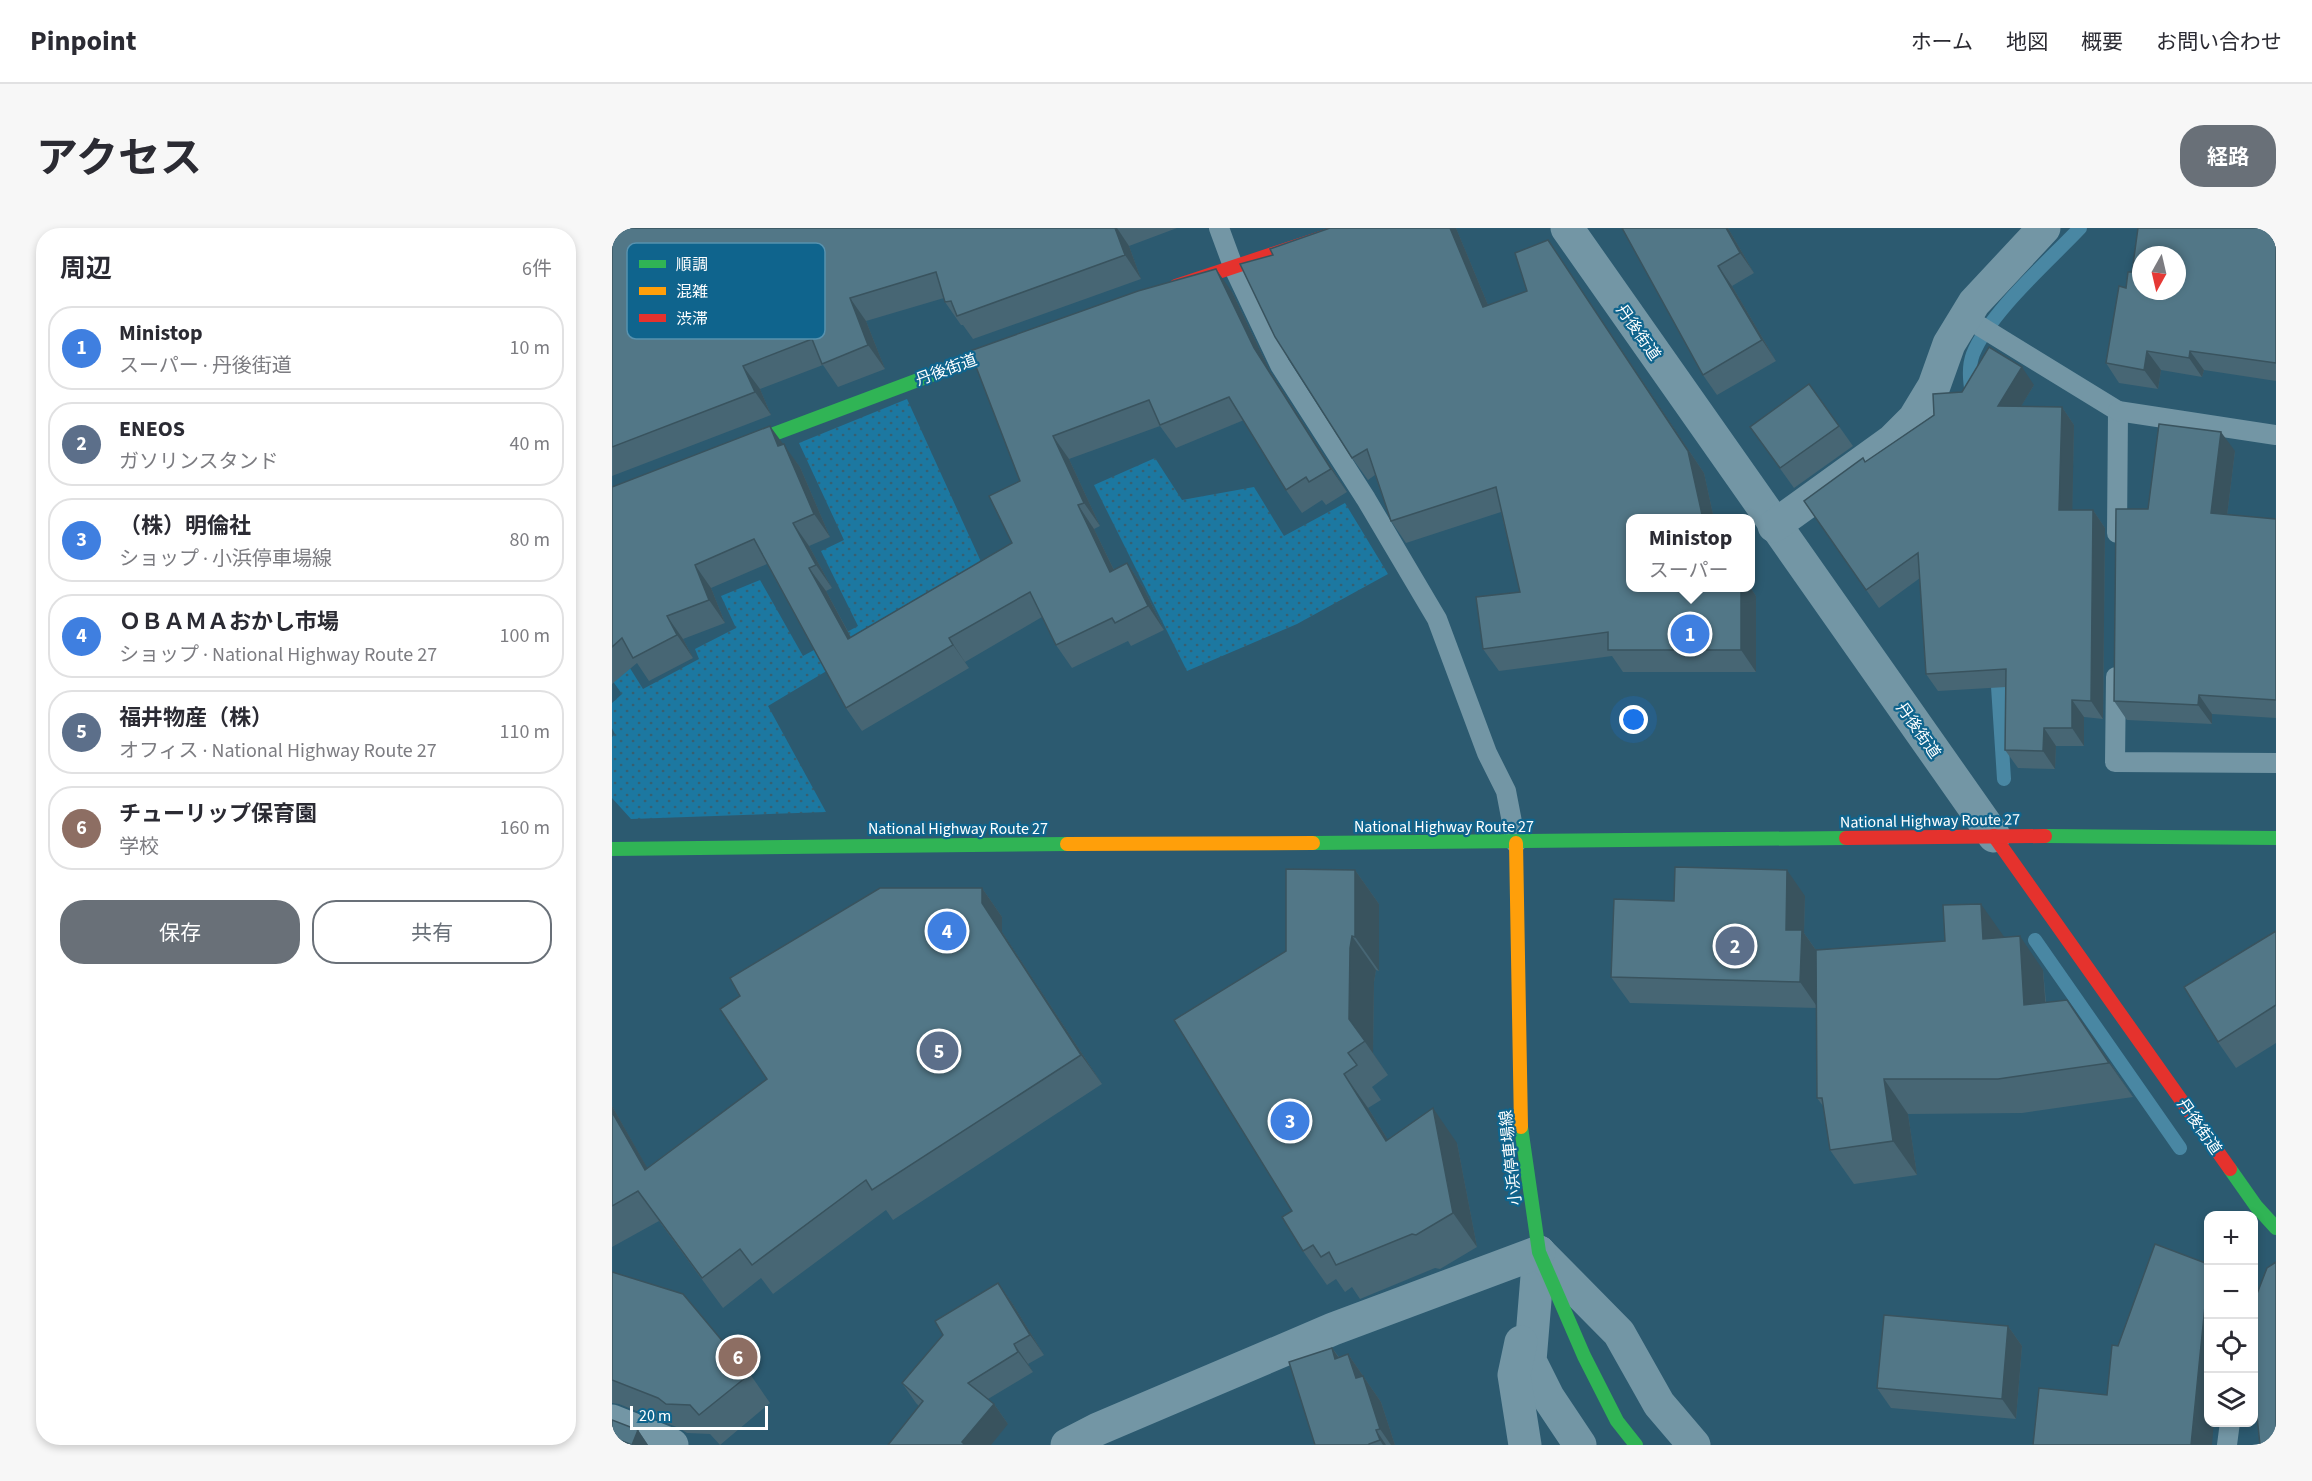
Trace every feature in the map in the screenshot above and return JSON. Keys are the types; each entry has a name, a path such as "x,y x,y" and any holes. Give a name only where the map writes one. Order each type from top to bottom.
{"main road":[{"path":"1165,290 1351,228"},
{"name":"丹後街道","path":"720,454 1029,339"},
{"name":"National Highway Route 27","path":"612,849 924,844 1516,843 1994,836 2276,838"},
{"name":"丹後街道","path":"1994,836 2256,1206 2276,1228"},
{"name":"小浜停車場線","path":"1516,843 1521,1138 1539,1252 1584,1356 1617,1421 1636,1445"}],"street":[{"name":"丹後街道","path":"1566,228 1994,836"},
{"path":"1774,526 1893,440 1914,419 1934,386 1949,344 1980,326 1974,303 2044,228"},
{"path":"1067,1445 1098,1429 1333,1329 1539,1252"},
{"path":"1525,1445 1514,1375 1539,1252"},
{"path":"1539,1252 1530,1361 1548,1397 1580,1445"},
{"path":"1539,1252 1619,1333 1659,1404 1694,1445"},
{"path":"612,1421 672,1445"}],"lane":[{"path":"1219,228 1233,266 1280,365 1366,499 1437,620 1487,753 1506,791 1516,843"},
{"path":"1980,326 2118,411 2276,435"},
{"path":"2117,552 2118,411"},
{"path":"2116,657 2115,762 2276,763"},
{"path":"2228,1445 2230,1427"}],"shaded area":[{"path":"907,399 987,575 768,706 826,812 631,819 612,798 612,737 615,734 612,728 612,703 622,694 612,680 623,657 643,689 699,659 695,649 736,628 721,596 760,580 803,656 858,626 821,551 844,540 799,443"},
{"path":"1155,458 1182,500 1254,487 1284,536 1345,503 1388,574 1297,624 1187,671 1094,485"}],"building":[{"path":"612,228 1115,228 1125,255 957,316 951,301 945,302 936,272 850,298 868,345 822,364 812,339 743,366 755,392 612,447"},
{"path":"1330,228 1450,228 1483,307 1527,291 1515,253 1548,240 1688,451 1702,514 1626,514 1626,592 1741,592 1741,650 1608,650 1608,632 1483,649 1476,597 1520,592 1496,487 1391,521 1367,449 1352,458 1275,337 1240,264 1273,255 1270,249"},
{"path":"1622,228 1726,228 1740,253 1718,266 1762,340 1703,375"},
{"path":"2138,228 2276,228 2276,363 2190,351 2189,358 2147,351 2144,370 2106,363 2119,286 2126,288 2128,272 2132,272 2132,300 2186,300 2186,246 2136,246"},
{"path":"1216,269 1254,348 1331,469 1309,482 1306,477 1286,490 1229,397 1160,425 1149,400 1053,436 1084,503 1078,505 1110,572 1127,563 1148,606 1115,623 1112,618 1056,645 1030,592 949,638 953,645 846,708 754,539 695,565 709,600 667,616 677,635 633,658 622,638 612,647 612,487 770,426 778,446 784,444 814,514 793,523 816,565 809,568 848,639 1012,543 989,496 1020,481 970,351 1138,291"},
{"path":"1989,347 2022,367 1998,406 2062,407 2059,510 2093,510 2091,701 2072,700 2072,728 2044,728 2043,751 2005,750 2006,669 1926,674 1918,553 1866,590 1804,501 1863,458 1865,462 1934,415 1933,394 1962,392"},
{"path":"1809,384 1839,426 1780,468 1750,427"},
{"path":"2159,424 2221,432 2211,513 2276,519 2276,700 2199,695 2198,705 2114,701 2116,509 2148,509"},
{"path":"1675,867 1787,870 1786,930 1802,930 1800,982 1611,977 1614,899 1674,901"},
{"path":"1286,869 1355,870 1355,937 1352,936 1350,948 1349,1019 1365,1041 1348,1053 1357,1065 1344,1074 1386,1141 1433,1108 1453,1213 1416,1235 1412,1234 1336,1265 1329,1252 1321,1257 1313,1245 1303,1251 1282,1217 1292,1211 1174,1020 1286,951"},
{"path":"880,888 982,888 982,903 1081,1055 872,1190 866,1180 752,1265 740,1249 702,1278 638,1191 612,1206 612,1112 645,1170 767,1079 720,1009 740,996 730,978"},
{"path":"1981,904 1983,939 2020,936 2024,1005 2067,1000 2109,1063 1998,1079 1884,1079 1893,1141 1830,1150 1822,1098 1817,1098 1816,950 1945,941 1943,905"},
{"path":"2276,931 2276,1005 2218,1042 2184,987"},
{"path":"2155,1244 2204,1262 2204,1316 2191,1445 2033,1445 2039,1388 2107,1395 2112,1345 2118,1346"},
{"path":"2276,1262 2276,1445 2260,1445 2258,1426 2258,1291 2267,1268"},
{"path":"612,1272 683,1294 750,1374 699,1415 690,1405 666,1404 658,1398 612,1380"},
{"path":"998,1283 1030,1335 1014,1344 1018,1352 968,1383 994,1404 962,1442 965,1445 888,1445 923,1401 902,1383 943,1335 935,1321"},
{"path":"1884,1315 2008,1326 2002,1399 1877,1388"},
{"path":"1332,1348 1335,1359 1348,1354 1356,1378 1363,1376 1380,1429 1376,1430 1380,1440 1369,1445 1315,1445 1289,1362"},
{"path":"612,1420 638,1430 632,1445 612,1437"}],"waterway":[{"path":"1972,395 1970,364 1981,338 2006,305 2080,228"},
{"path":"1997,671 2004,779"},
{"path":"2035,940 2180,1148"}],"traffic: fast":[{"path":"734,449 1014,344"},
{"path":"2045,836 2276,838"},
{"path":"1313,843 1846,838"},
{"path":"612,849 1067,844"},
{"path":"1521,1127 1539,1252 1584,1356 1617,1421 1636,1445"},
{"path":"2230,1169 2256,1206 2276,1228"}],"traffic: slow":[{"path":"1067,844 1313,843"},
{"path":"1516,843 1521,1127"}],"traffic: jam":[{"path":"1176,286 1351,228"},
{"path":"1994,836 2230,1169"},
{"path":"1846,838 2045,836"}],"place":[{"name":"Ministop","path":"1690,634"},
{"name":"ＯＢＡＭＡおかし市場","path":"947,931"},
{"name":"ENEOS","path":"1735,946"},
{"name":"福井物産（株）","path":"939,1051"},
{"name":"（株）明倫社","path":"1290,1121"},
{"name":"チューリップ保育園","path":"738,1357"}]}
